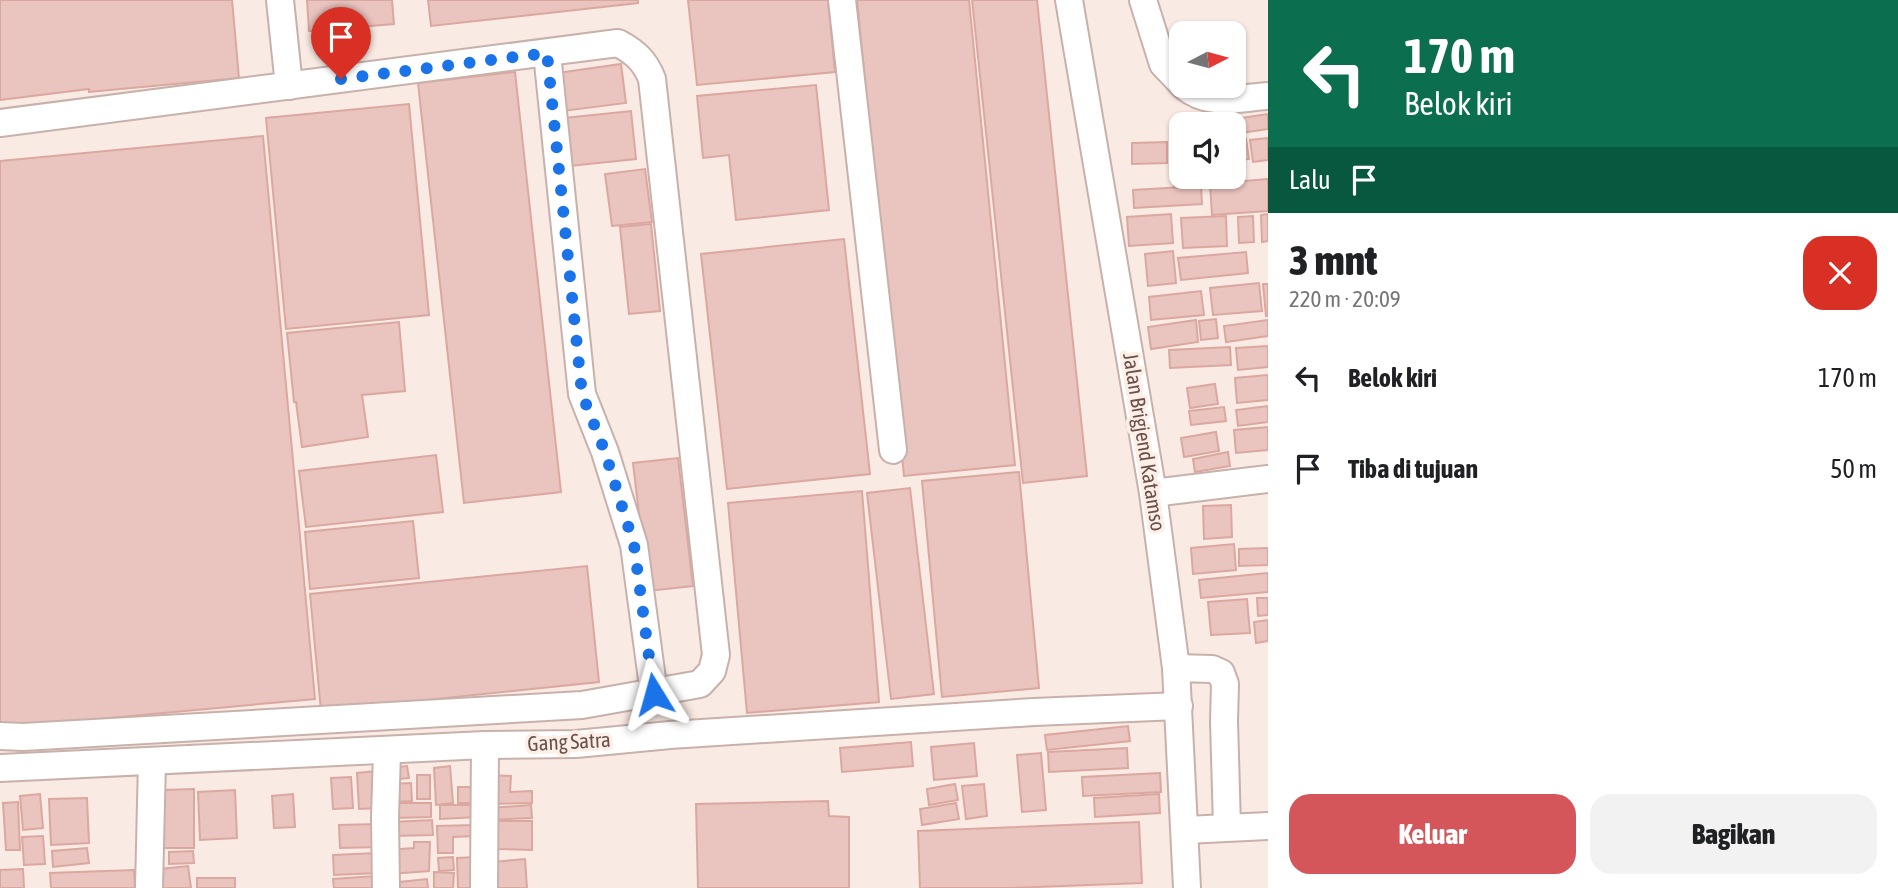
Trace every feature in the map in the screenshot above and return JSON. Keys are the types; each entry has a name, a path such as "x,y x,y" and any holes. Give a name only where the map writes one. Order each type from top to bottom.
{"street":[{"path":"280,0 289,86"},
{"path":"842,0 893,450"},
{"name":"Jalan Brigjend Katamso","path":"1069,0 1153,493 1176,668 1187,888"},
{"path":"1143,0 1163,64 1169,70"},
{"path":"0,123 618,43 640,57 648,66 652,79 716,655 712,671 699,684 582,705 23,737 0,736"},
{"path":"547,53 582,394 605,452 634,545 654,694"},
{"path":"1246,97 1268,96"},
{"path":"1203,98 1238,98"},
{"path":"1153,493 1268,478"},
{"path":"1176,668 1212,669 1221,673 1225,684 1227,826"},
{"name":"Gang Satra","path":"0,768 576,744 670,734 1179,706"},
{"path":"484,888 485,746"},
{"path":"386,888 387,751"},
{"path":"149,888 152,761"},
{"path":"1186,830 1268,826"}],"building":[{"path":"0,0 232,0 239,78 89,92 89,89 0,100"},
{"path":"307,0 392,0 394,24 309,31"},
{"path":"428,0 638,0 638,3 431,26"},
{"path":"688,0 828,0 835,72 697,85"},
{"path":"857,0 969,0 1015,465 904,476"},
{"path":"972,0 1037,0 1087,476 1023,483"},
{"path":"621,64 626,103 555,112 550,74"},
{"path":"515,72 561,492 464,503 418,83"},
{"path":"816,85 829,210 736,220 729,155 703,158 697,96"},
{"path":"409,104 429,315 286,329 266,118"},
{"path":"631,111 636,159 560,167 555,119"},
{"path":"1268,114 1268,129 1246,132 1246,117"},
{"path":"263,136 315,699 0,728 0,161"},
{"path":"1268,138 1268,160 1253,162 1250,140"},
{"path":"1167,142 1167,163 1132,164 1132,143"},
{"path":"645,169 652,222 612,226 605,174"},
{"path":"1268,179 1268,211 1212,215 1210,189 1246,189 1246,181"},
{"path":"1201,189 1202,204 1134,208 1133,190"},
{"path":"1171,214 1173,243 1129,246 1127,217"},
{"path":"1268,214 1268,241 1262,242 1261,215"},
{"path":"1226,216 1227,246 1183,248 1181,218"},
{"path":"1253,216 1254,242 1239,243 1238,217"},
{"path":"651,224 660,311 629,314 620,227"},
{"path":"844,239 870,474 727,489 701,254"},
{"path":"1173,251 1176,283 1148,286 1145,254"},
{"path":"1246,252 1248,273 1181,280 1178,258"},
{"path":"1259,283 1262,311 1213,315 1210,288"},
{"path":"1263,284 1268,284 1268,316 1266,316"},
{"path":"1201,291 1204,315 1151,320 1149,297"},
{"path":"1216,319 1218,338 1201,340 1199,321"},
{"path":"1196,320 1198,342 1151,349 1148,327"},
{"path":"1268,320 1268,336 1226,342 1224,326"},
{"path":"399,322 405,391 362,395 368,437 302,447 287,333"},
{"path":"1268,346 1268,367 1238,370 1236,348"},
{"path":"1230,347 1231,365 1170,368 1169,350"},
{"path":"1268,375 1268,400 1237,403 1235,378"},
{"path":"1215,384 1218,404 1190,408 1187,388"},
{"path":"1268,406 1268,422 1238,426 1236,410"},
{"path":"1224,407 1226,421 1191,425 1189,411"},
{"path":"1268,427 1268,450 1236,453 1234,430"},
{"path":"1216,432 1219,451 1184,457 1181,438"},
{"path":"1228,452 1230,466 1195,472 1193,459"},
{"path":"436,455 443,512 306,527 299,471"},
{"path":"678,458 693,586 648,591 633,463"},
{"path":"1019,472 1039,688 942,697 922,481"},
{"path":"910,488 934,694 891,699 867,493"},
{"path":"862,491 879,702 747,713 728,503"},
{"path":"1231,505 1232,537 1204,539 1203,506"},
{"path":"413,521 419,578 310,589 305,532"},
{"path":"1234,544 1236,570 1193,574 1191,548"},
{"path":"1268,548 1268,565 1239,566 1239,549"},
{"path":"587,566 599,682 321,711 310,594"},
{"path":"1268,573 1268,592 1201,598 1199,580"},
{"path":"1257,598 1268,598 1268,615 1258,616"},
{"path":"1247,599 1250,633 1211,635 1208,602"},
{"path":"1268,620 1268,641 1256,643 1254,622"},
{"path":"1128,726 1130,741 1047,750 1045,735"},
{"path":"911,742 913,766 842,772 840,748"},
{"path":"974,743 977,776 934,780 931,747"},
{"path":"1127,748 1128,768 1049,772 1048,752"},
{"path":"1041,753 1046,810 1022,812 1017,755"},
{"path":"407,766 409,778 393,780 391,768"},
{"path":"450,766 453,803 436,805 434,768"},
{"path":"377,771 379,808 359,809 357,773"},
{"path":"1160,773 1161,792 1083,796 1082,777"},
{"path":"417,775 430,775 430,799 417,799"},
{"path":"489,775 511,776 510,792 532,791 532,803 491,804"},
{"path":"351,777 353,808 333,809 331,778"},
{"path":"411,783 412,801 392,802 390,784"},
{"path":"955,784 958,800 929,805 927,789"},
{"path":"984,784 987,816 966,819 962,786"},
{"path":"458,787 475,787 475,803 458,803"},
{"path":"194,789 194,848 164,848 163,790"},
{"path":"235,790 237,838 200,840 198,792"},
{"path":"40,794 43,828 23,830 20,796"},
{"path":"293,794 295,827 274,828 272,796"},
{"path":"1159,794 1160,813 1095,817 1094,798"},
{"path":"87,798 89,843 51,845 49,799"},
{"path":"828,801 829,816 849,817 849,888 698,888 696,804"},
{"path":"18,802 20,850 6,850 3,803"},
{"path":"393,803 431,803 431,817 394,818"},
{"path":"956,803 959,819 922,825 920,809"},
{"path":"440,805 476,805 477,817 440,819"},
{"path":"531,805 532,818 489,820 489,808"},
{"path":"432,820 433,835 392,836 392,822"},
{"path":"498,821 532,821 532,850 498,849"},
{"path":"1139,822 1142,883 920,888 918,831"},
{"path":"378,824 379,847 340,848 339,825"},
{"path":"475,825 475,836 453,837 453,853 438,853 437,826"},
{"path":"43,836 45,864 24,865 22,837"},
{"path":"414,842 430,842 429,871 390,874 388,850 414,848"},
{"path":"87,848 89,863 53,867 52,851"},
{"path":"193,851 194,863 169,864 169,852"},
{"path":"377,853 378,873 334,875 333,855"},
{"path":"453,857 454,870 439,871 438,858"},
{"path":"475,857 476,888 458,888 457,858"},
{"path":"525,859 527,888 495,888 493,862"},
{"path":"188,866 191,888 162,888 160,869"},
{"path":"23,869 24,888 0,888 0,870"},
{"path":"134,870 135,888 51,888 50,873"},
{"path":"434,872 454,873 453,888 434,888"},
{"path":"375,876 375,888 334,888 333,879"},
{"path":"197,878 235,878 235,888 197,888"},
{"path":"427,879 428,888 391,888 390,883"}],"route":[{"path":"341,79 547,53 582,394 605,452 634,545 654,694"}]}
